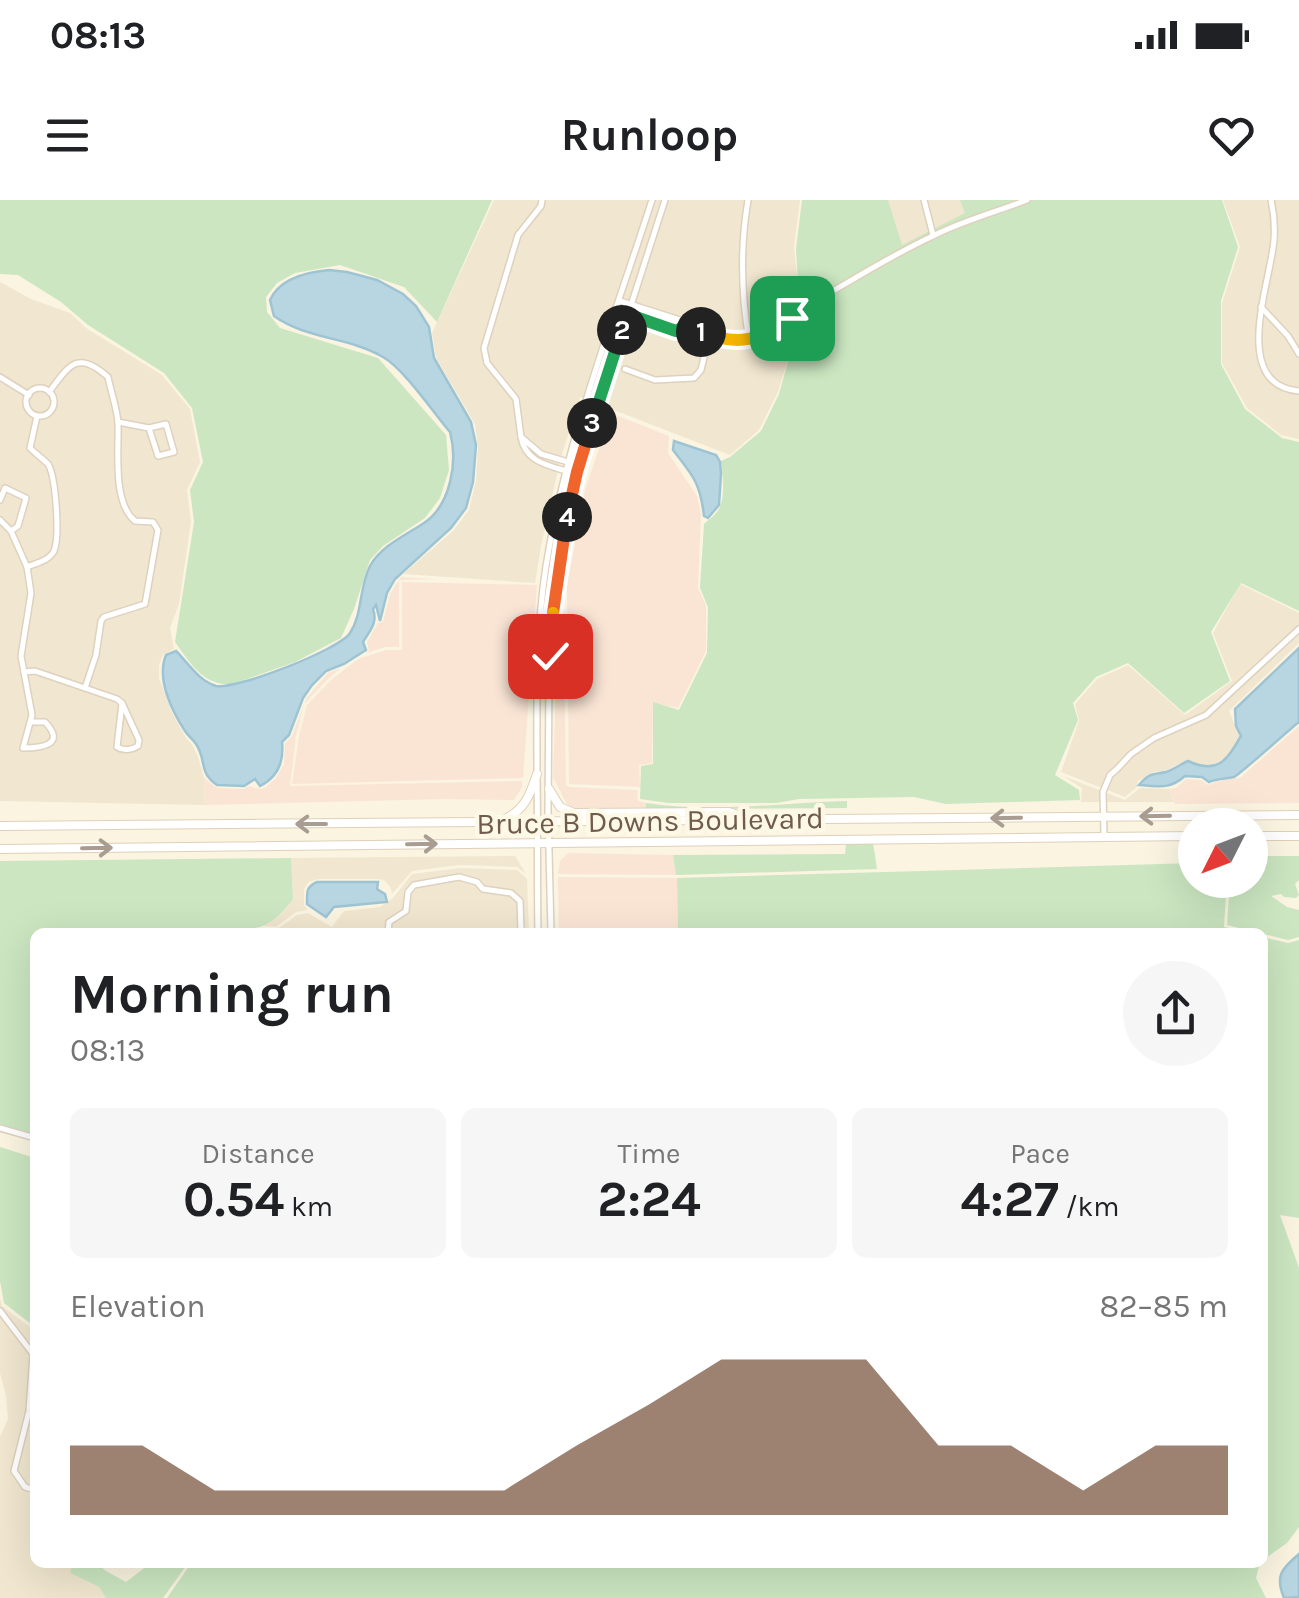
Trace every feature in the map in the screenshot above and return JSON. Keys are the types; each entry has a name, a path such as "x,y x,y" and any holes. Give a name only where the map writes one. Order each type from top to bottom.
{"main road":[{"path":"498,822 522,808 537,774"},
{"path":"548,789 560,807 574,813 729,812 753,820"},
{"name":"Bruce B Downs Boulevard","path":"0,826 1299,814"},
{"name":"Bruce B Downs Boulevard","path":"0,849 1178,836"},
{"path":"1268,836 1299,836"}],"street":[{"path":"542,200 518,235 484,348 487,363 516,400 524,448 538,462 567,467"},
{"path":"538,928 536,675 540,614 558,498 652,200"},
{"path":"551,928 549,675 558,568 577,472 665,200"},
{"path":"748,200 742,295 749,340"},
{"path":"924,200 934,235"},
{"path":"620,301 680,320 709,336 749,340 780,326 827,294 934,235 1026,200"},
{"path":"1271,200 1274,242 1258,319 1261,358 1276,384 1285,390 1299,391"},
{"path":"1261,307 1299,354"},
{"path":"616,310 676,331 685,326"},
{"path":"625,369 655,380 694,378 702,370 709,336"},
{"path":"49,392 72,363 79,362 108,377 118,422 116,443 124,507 136,521 154,522 158,530 145,604 104,616 85,688"},
{"path":"0,377 29,394"},
{"path":"36,389 49,392 54,399 52,408 37,416 27,408 29,394 36,389"},
{"path":"27,567 48,559 57,534 52,474 30,448 37,416"},
{"path":"118,422 149,428 166,424 174,452 158,456 149,428"},
{"path":"521,437 541,454 577,472"},
{"path":"538,462 541,454"},
{"path":"0,500 5,488 26,498 18,526 10,531"},
{"path":"0,520 10,531 27,567 31,592 21,656 30,697 30,722 23,748 50,745 51,728 46,722 30,722"},
{"path":"1104,836 1103,792 1110,775 1154,738 1206,715 1299,629"},
{"path":"24,672 35,672 122,703 139,740 134,749 117,747 122,703"},
{"path":"388,928 389,922 406,910 408,892 414,885 459,877 477,882 483,890 511,893 520,901 521,928"},
{"path":"0,1128 30,1137"},
{"path":"0,1311 30,1350"},
{"path":"30,1411 14,1471 30,1488"}],"shaded area":[{"path":"494,200 800,200 794,247 800,303 901,246 888,200 960,200 966,213 1003,200 1042,200 939,240 800,319 778,392 759,430 730,455 580,397 560,461 535,583 403,574 453,531 469,510 476,481 475,424 436,358 432,333"},
{"path":"1223,200 1299,200 1299,439 1281,435 1247,408 1222,363 1222,303 1240,247"},
{"path":"0,282 70,313 86,328 162,375 190,409 200,462 187,490 191,522 179,604 170,628 174,649 163,655 159,678 172,713 198,757 205,805 0,801 0,381 29,399 33,394 0,373"},
{"path":"611,413 669,436 668,453 697,496 701,515 698,588 706,605 706,651 678,708 653,703 652,763 639,765 640,787 569,784 567,586 585,490"},
{"path":"576,519 563,586 566,785 637,790 638,801 646,803 646,809 575,810 566,803 553,777 559,598"},
{"path":"399,580 399,647 366,653 367,642 378,623 383,622 390,594"},
{"path":"402,582 537,585 523,778 292,784 307,705 358,659 386,650 402,650"},
{"path":"1240,584 1299,613 1299,643 1229,711 1240,737 1227,758 1213,765 1187,760 1154,772 1138,781 1137,787 1125,797 1061,772 1079,721 1075,704 1097,679 1128,665 1185,715 1232,681 1213,633"},
{"path":"341,668 329,678 304,704 328,673"},
{"path":"304,705 290,786 522,781 522,787 514,800 205,805 204,778 217,788 260,789 276,778 284,764 285,743 292,736"},
{"path":"1299,726 1299,803 1175,804 1169,789 1186,779 1208,785 1240,778"},
{"path":"1063,776 1125,800 1140,788 1169,789 1174,802 1081,802 1082,788"},
{"path":"568,853 673,855 676,875 558,874 560,861"},
{"path":"515,856 526,874 517,867 460,865 412,871 392,894 385,881 379,879 318,879 304,889 308,910 296,912 276,927 262,926 283,912 293,899 291,858"},
{"path":"460,868 517,870 527,879 529,928 279,928 297,915 308,913 332,927 344,911 380,907 393,898 412,874"},
{"path":"558,877 677,878 678,928 559,928"},
{"path":"0,1298 2,1306 30,1327 30,1568 71,1568 70,1573 99,1587 106,1598 0,1598 0,1437 8,1419 0,1373"}],"green space":[{"path":"0,200 492,200 437,322 404,287 340,265 295,273 277,283 266,297 267,312 280,328 378,358 446,435 449,470 440,498 425,518 383,546 370,560 341,638 295,662 233,684 206,678 186,658 175,642 194,522 190,490 203,462 192,408 164,373 18,275 0,274"},
{"path":"802,200 888,200 902,245 965,213 960,200 1222,200 1238,247 1221,301 1221,364 1245,409 1282,438 1299,442 1299,611 1241,583 1211,632 1230,681 1184,713 1128,663 1096,677 1073,703 1078,720 1055,775 1079,790 1080,800 946,804 914,797 776,803 668,803 640,799 641,766 653,764 653,702 679,710 707,653 708,607 700,588 704,524 722,501 721,461 761,431 779,394 800,318 796,249"},
{"path":"847,801 847,808 646,809 646,803 721,807"},
{"path":"846,843 873,843 877,869 676,875 673,855 845,854"},
{"path":"1268,856 1299,856 1299,880 1295,884 1299,895 1271,896 1299,910 1299,937 1288,940 1268,935 1268,928 1227,925 1229,898 1268,898"},
{"path":"291,858 293,899 270,922 256,928 30,928 30,1134 0,1126 0,861"},
{"path":"1178,863 1178,898 1226,898 1224,927 1228,928 678,928 677,878"},
{"path":"1268,938 1288,943 1299,940 1299,1218 1280,1215 1299,1268 1299,1527 1287,1543 1268,1556"},
{"path":"0,1147 30,1156 30,1323 4,1303 0,1281"},
{"path":"71,1568 102,1568 126,1582 144,1568 184,1568 163,1598 106,1598 99,1587 70,1573"},
{"path":"188,1568 1258,1568 1256,1578 1266,1598 167,1598"}],"water":[{"path":"329,270 377,280 416,306 429,327 434,358 471,422 476,445 473,482 466,508 451,528 395,579 380,621 376,605 373,609 374,622 363,642 366,650 326,671 303,698 289,735 282,742 281,762 271,778 260,786 255,779 244,786 217,785 207,775 195,742 171,704 164,684 166,655 176,651 204,680 227,686 286,667 342,640 354,625 370,566 387,547 433,515 450,482 450,432 400,371 370,350 300,329 274,316 270,300 280,286 303,275"},
{"path":"674,441 716,455 720,462 719,505 708,518 704,516 694,480 673,450"},
{"path":"1299,648 1299,722 1254,761 1234,777 1209,782 1202,777 1185,776 1169,785 1139,785 1148,776 1188,761 1214,766 1226,758 1241,736 1235,709"},
{"path":"317,882 378,882 377,889 385,894 387,902 334,907 326,917 307,904 308,890"},
{"path":"1299,1554 1299,1597 1284,1598 1281,1573"}],"route":[{"path":"550,656 566,519 627,314 676,331 685,326 734,341 766,334 792,318"}]}
